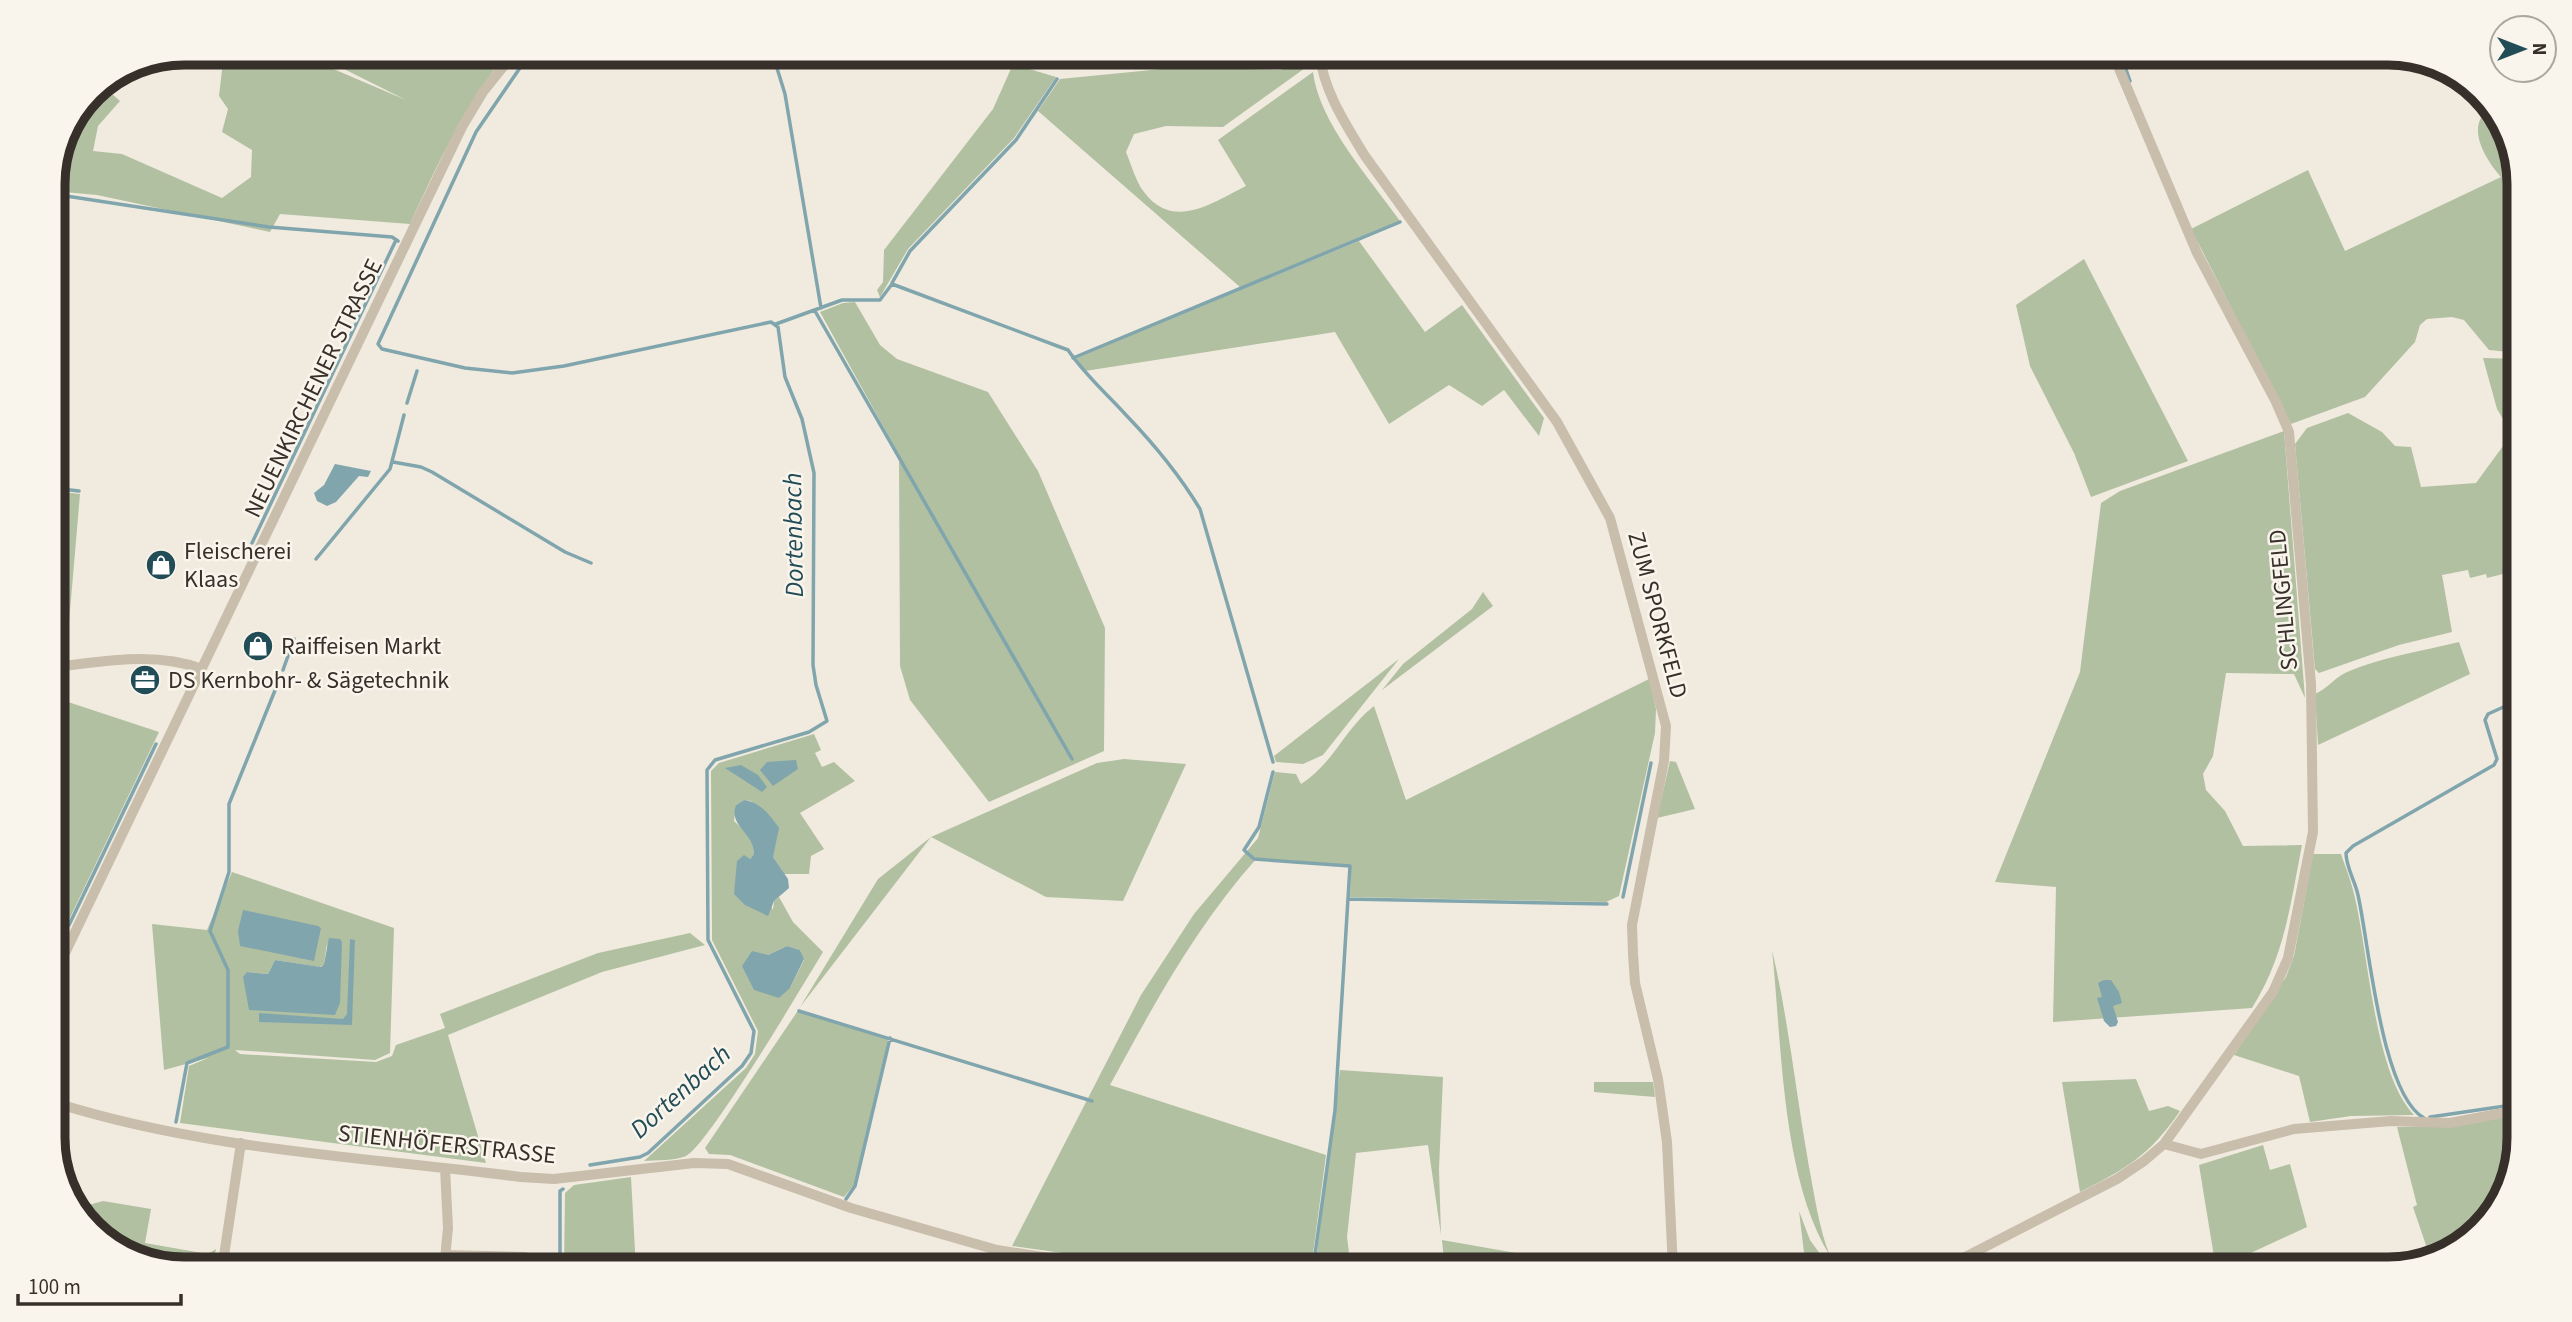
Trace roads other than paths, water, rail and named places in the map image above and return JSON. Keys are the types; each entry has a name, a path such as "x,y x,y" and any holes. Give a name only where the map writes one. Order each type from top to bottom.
{"street":[{"name":"NEUENKIRCHENER STRASSE","path":"65,953 462,127 483,92 505,65"},
{"name":"ZUM SPORKFELD","path":"1322,65 1326,88 1365,156 1558,422 1602,502 1616,536 1666,726 1664,761 1632,925 1635,983 1658,1079 1667,1142 1672,1257"},
{"name":"SCHLINGFELD","path":"2117,65 2197,253 2286,422 2291,446 2311,684 2313,832 2288,958 2273,992 2164,1144"},
{"path":"65,666 146,658 186,663 202,670"},
{"name":"STIENHÖFERSTRASSE","path":"65,1106 111,1121 241,1143 554,1179 694,1163 728,1164 850,1208 997,1251 1038,1257"},
{"path":"1965,1257 2117,1179 2164,1144 2201,1154 2294,1129 2391,1121 2450,1123 2507,1112"},
{"path":"224,1257 241,1143"},
{"path":"445,1168 448,1228 445,1255 525,1257"}],"water":[{"path":"335,464 371,471 368,477 359,476 336,502 327,506 317,501 314,493 324,485"},
{"path":"796,760 798,769 773,786 760,770 767,762"},
{"path":"741,765 758,775 767,787 762,792 725,768"},
{"path":"744,800 760,806 779,828 773,857 788,879 789,888 774,901 768,916 745,905 734,894 737,861 744,855 750,859 754,854 750,840 735,818 736,805"},
{"path":"243,910 321,928 314,961 240,946 238,931"},
{"path":"329,938 340,939 342,942 340,1003 335,1015 249,1010 243,977 247,972 268,974 275,960 321,967"},
{"path":"350,939 355,940 352,1025 259,1022 259,1013 343,1019 347,1014"},
{"path":"787,946 800,950 804,959 790,988 779,998 754,990 742,966 752,951 768,955"},
{"path":"2111,980 2122,1003 2113,1006 2118,1022 2116,1026 2110,1027 2104,1021 2097,998 2102,997 2098,983"}],"waterway":[{"name":"Dortenbach","path":"522,65 476,132 378,344 382,349 465,368 512,373 564,366 771,322 778,327 785,377 802,419 814,473 813,665 827,721 809,732 715,760 707,770 708,940 754,1031 751,1053 742,1066 648,1153 640,1157 590,1165"},
{"path":"776,65 785,94 821,308"},
{"path":"2124,65 2130,81"},
{"path":"892,283 910,251 1016,140 1057,79"},
{"path":"65,196 269,227 392,237 398,241"},
{"path":"1073,358 1400,222"},
{"path":"252,543 396,240"},
{"path":"776,324 842,300 880,300 892,284 1068,350 1156,448 1200,509 1273,762"},
{"path":"815,311 1072,759"},
{"path":"407,403 417,371"},
{"path":"316,559 390,469 404,415"},
{"path":"393,462 421,467 432,472 565,552 591,563"},
{"path":"65,489 79,491"},
{"path":"283,670 294,639"},
{"path":"176,1122 187,1063 228,1047 228,970 210,931 229,872 229,804 278,683"},
{"path":"2424,1118 2409,1103 2397,1080 2387,1050 2358,895 2346,853 2353,846 2494,765 2497,759 2485,720 2488,714 2507,705"},
{"path":"69,925 156,744"},
{"path":"1623,897 1651,763"},
{"path":"1273,772 1259,827 1244,850 1254,859 1350,866 1335,1110 1315,1257"},
{"path":"1348,899 1607,904"},
{"path":"799,1011 1092,1101"},
{"path":"846,1199 855,1186 890,1038"},
{"path":"2430,1117 2507,1106"},
{"path":"560,1257 560,1191 563,1189"}],"place":[{"name":"Fleischerei Klaas","path":"161,565"},
{"name":"Raiffeisen Markt","path":"258,646"},
{"name":"DS Kernbohr- & Sägetechnik","path":"145,680"}]}
